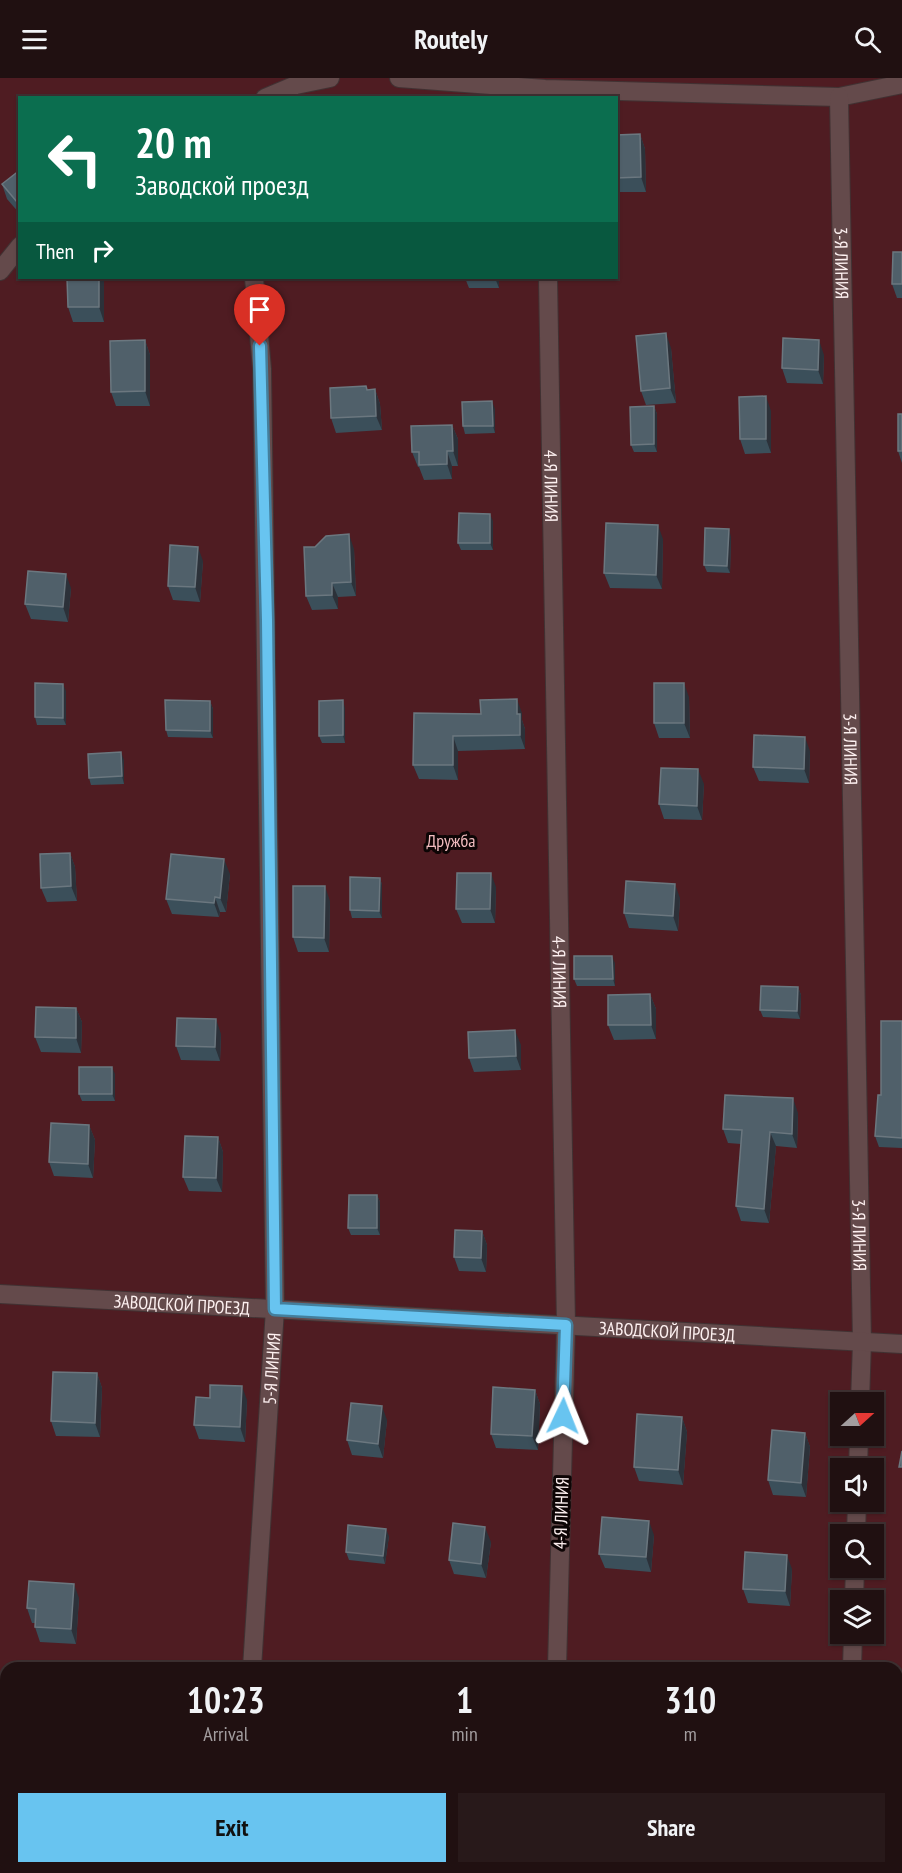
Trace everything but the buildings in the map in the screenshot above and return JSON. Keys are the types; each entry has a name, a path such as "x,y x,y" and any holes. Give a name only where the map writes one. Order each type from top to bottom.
{"street":[{"path":"270,96 296,86 330,78"},
{"path":"399,78 545,93 839,97 902,84"},
{"name":"3-Я ЛИНИЯ","path":"839,97 862,1342 860,1392"},
{"path":"0,272 18,249"},
{"name":"5-Я ЛИНИЯ","path":"252,1662 275,1309 262,369 254,279"},
{"name":"4-Я ЛИНИЯ","path":"548,279 566,1325 557,1662"},
{"name":"ЗАВОДСКОЙ ПРОЕЗД","path":"0,1294 902,1344"},
{"path":"852,1662 853,1644"}],"green space":[{"name":"Дружба","path":"0,78 902,78 902,1662 0,1662"}],"route":[{"path":"260,346 267,620 275,1309 566,1325 563,1416"}]}
